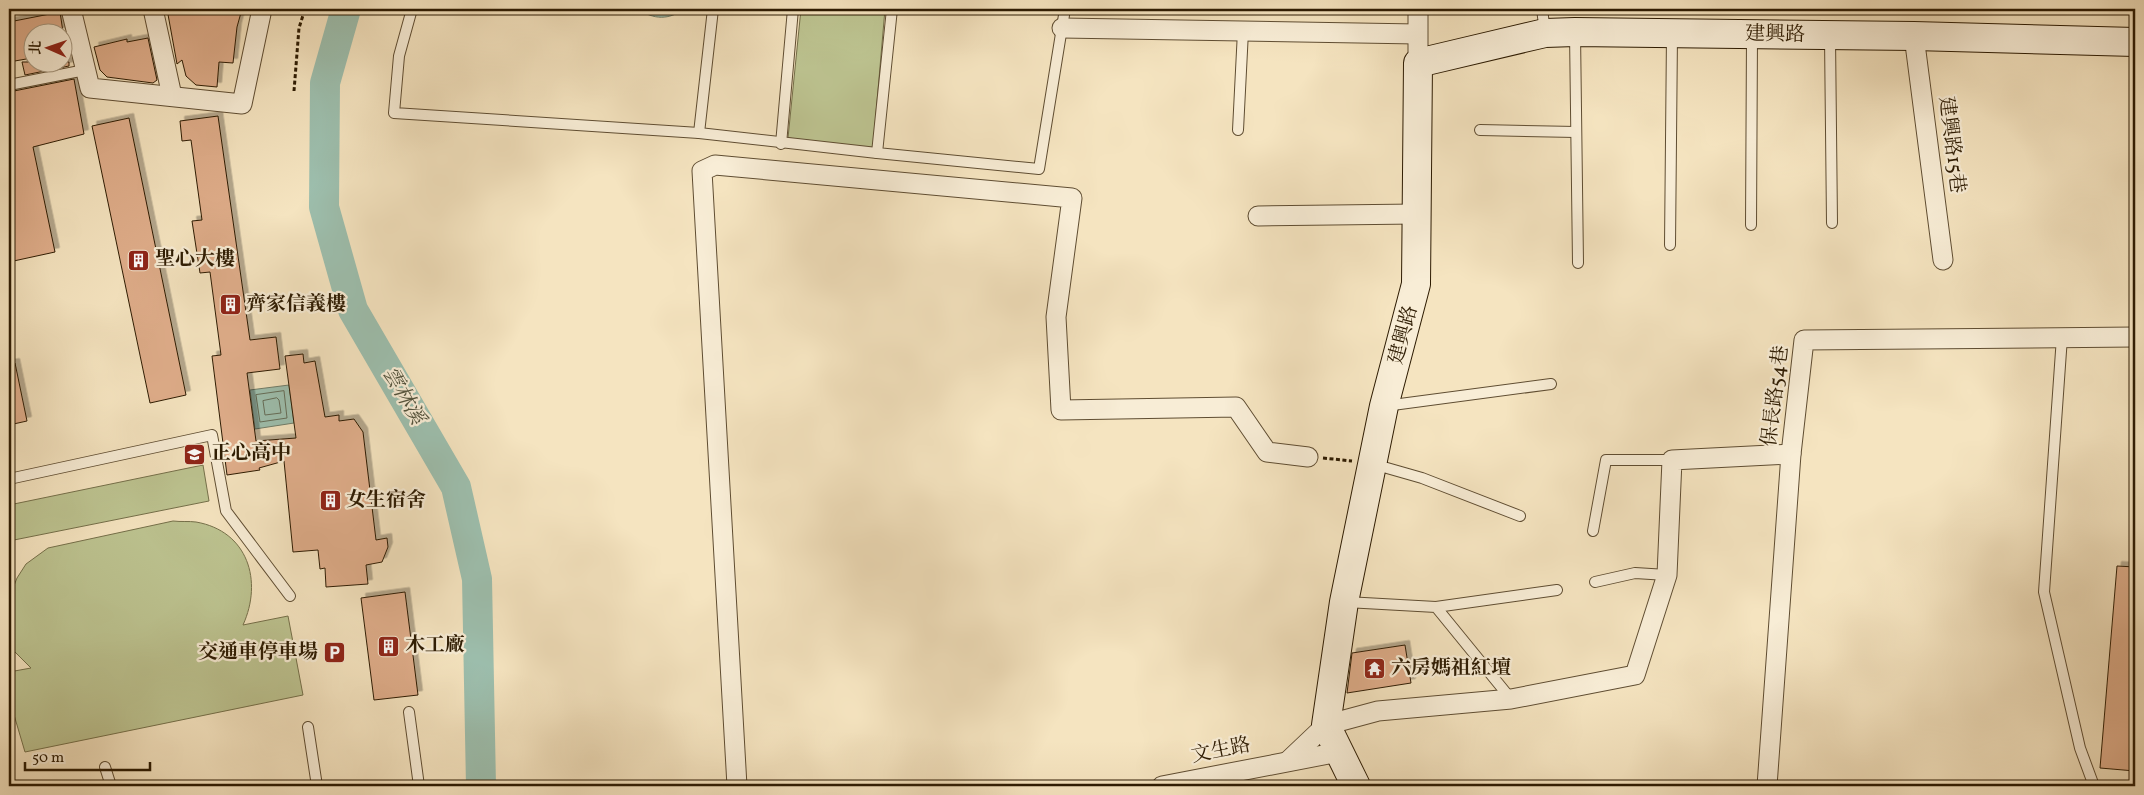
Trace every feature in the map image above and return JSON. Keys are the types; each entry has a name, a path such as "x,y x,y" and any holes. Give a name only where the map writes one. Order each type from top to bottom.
{"street":[{"path":"71,9 90,88 242,104 262,9"},
{"path":"153,9 172,96"},
{"name":"建興路","path":"1326,725 1344,602 1384,406 1416,284 1418,9"},
{"name":"建興路","path":"1418,63 1544,21 1575,32 1914,36 2135,42"},
{"path":"1062,28 1417,34"},
{"name":"建興路15巷","path":"1914,36 1943,260"},
{"path":"737,786 702,171 715,164 1072,198 1056,316 1061,410 1236,407 1267,452 1308,456"},
{"path":"1258,216 1416,214"},
{"name":"保長路54巷","path":"1767,786 1791,454 1804,340 2135,337"},
{"path":"1288,761 1326,725 1378,711 1512,699 1635,675 1666,575 1672,460 1791,454"},
{"path":"1326,725 1356,786"},
{"name":"文生路","path":"1162,786 1339,752"}],"lane":[{"path":"412,9 399,56 394,113 699,133 781,144 1039,169 1065,9"},
{"path":"699,133 713,9"},
{"path":"781,144 793,9"},
{"path":"877,153 892,9"},
{"path":"1238,130 1243,31"},
{"path":"1575,32 1578,263"},
{"path":"1670,245 1672,33"},
{"path":"1751,225 1752,34"},
{"path":"1830,36 1832,223"},
{"path":"9,84 85,70"},
{"path":"1480,130 1576,132"},
{"path":"2062,337 2044,592 2080,748 2094,786"},
{"path":"1384,406 1551,384"},
{"path":"9,479 212,435 226,511 290,596"},
{"path":"1593,531 1606,460 1672,460"},
{"path":"1373,464 1422,478 1520,516"},
{"path":"1595,582 1635,573 1666,575"},
{"path":"1344,602 1436,607 1557,590"},
{"path":"1436,607 1512,699"},
{"path":"408,712 419,786"},
{"path":"308,727 317,786"},
{"path":"105,767 111,786"}],"path":[{"path":"294,91 299,28 305,9"},
{"path":"1308,456 1373,464"}],"green space":[{"path":"801,9 885,9 873,148 788,138"},
{"path":"203,465 209,501 9,541 9,505"},
{"path":"173,521 196,522 214,527 228,536 239,547 247,560 251,575 249,608 243,625 288,616 303,695 25,752 9,698 9,672 31,668 14,651 9,642 9,598 17,578 26,564 48,548"}],"water":[{"path":"638,9 684,9 667,17 656,17"},
{"path":"289,385 294,423 255,429 250,390"}],"building":[{"path":"167,9 242,9 237,27 233,63 219,62 217,87 196,85 186,76 182,60 177,64"},
{"path":"60,12 62,22 22,22 22,60 9,62 9,22"},
{"path":"148,38 157,80 153,83 107,77 100,70 94,47 127,39 127,42"},
{"path":"24,72 40,72 25,75"},
{"path":"74,79 84,134 33,147 55,252 9,262 9,92"},
{"path":"218,116 250,340 276,337 280,369 247,373 256,441 296,438 285,356 303,354 304,363 315,361 325,417 339,415 339,421 354,419 363,432 376,540 387,538 388,547 382,562 366,565 368,584 326,587 325,568 320,569 318,550 293,552 284,461 259,468 260,470 227,475 212,356 221,355 210,272 200,273 192,221 202,220 191,140 182,141 180,121"},
{"name":"聖心大樓","path":"129,118 186,395 150,403 92,126"},
{"path":"15,363 27,421 9,425 9,364"},
{"path":"2117,566 2135,567 2135,771 2100,768"},
{"name":"木工廠","path":"405,592 418,695 374,700 361,598"},
{"name":"六房媽祖紅壇","path":"1405,645 1411,683 1347,693 1352,653"}],"waterway":[{"name":"雲林溪","path":"346,9 325,83 324,207 353,310 456,487 477,579 481,786"}],"place":[{"name":"聖心大樓","path":"139,260"},
{"name":"齊家信義樓","path":"230,305"},
{"name":"正心高中","path":"195,454"},
{"name":"女生宿舍","path":"330,501"},
{"name":"木工廠","path":"389,646"},
{"name":"交通車停車場","path":"334,653"},
{"name":"六房媽祖紅壇","path":"1375,669"}]}
